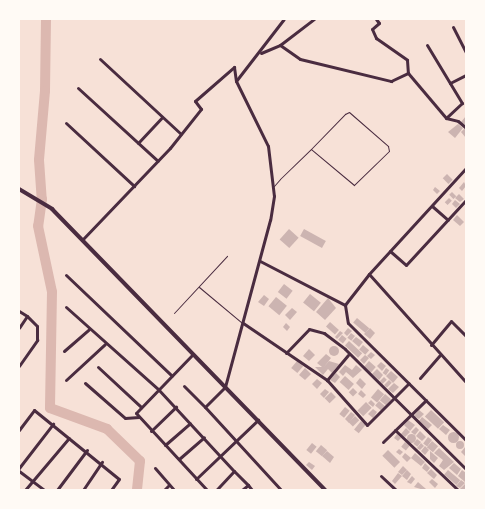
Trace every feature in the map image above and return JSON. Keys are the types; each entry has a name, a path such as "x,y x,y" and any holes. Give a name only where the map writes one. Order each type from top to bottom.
{"street":[{"path":"236,81 242,69 260,52 284,19"},
{"path":"260,52 280,45 314,19"},
{"path":"376,19 379,23 372,28 376,38 407,60 408,73 446,118 458,121 466,128"},
{"path":"452,27 466,53"},
{"path":"280,45 300,59 364,77 391,82 408,73"},
{"path":"428,45 462,103 446,118"},
{"path":"100,59 181,134"},
{"path":"82,240 158,161 181,134 201,109 195,101 234,67 236,81 268,146 273,186 270,220 225,387 205,407"},
{"path":"450,83 466,74"},
{"path":"78,88 158,161"},
{"path":"138,143 162,117"},
{"path":"66,123 134,186"},
{"path":"466,168 369,274 345,305 348,323 466,440"},
{"path":"19,189 52,209 325,490"},
{"path":"390,251 406,265 466,200"},
{"path":"432,206 448,220"},
{"path":"260,261 345,305"},
{"path":"369,274 466,382"},
{"path":"66,275 172,376"},
{"path":"66,307 105,344 158,389 252,490"},
{"path":"19,311 37,326 37,340 19,366"},
{"path":"19,328 27,316"},
{"path":"431,345 452,321 466,336"},
{"path":"243,323 327,380 368,425 409,383"},
{"path":"64,352 89,329"},
{"path":"286,353 309,329 324,333 466,469"},
{"path":"66,380 105,344"},
{"path":"193,354 136,414 207,490"},
{"path":"420,378 440,354"},
{"path":"327,380 348,355"},
{"path":"98,367 141,407"},
{"path":"85,383 125,418 139,417"},
{"path":"184,386 281,490"},
{"path":"383,442 426,400"},
{"path":"152,431 176,408"},
{"path":"19,430 34,410 102,462 119,479 111,490"},
{"path":"196,479 258,420"},
{"path":"165,445 190,423"},
{"path":"44,490 19,470 53,424"},
{"path":"395,430 458,490"},
{"path":"179,459 204,437"},
{"path":"26,490 69,438"},
{"path":"56,490 87,450"},
{"path":"83,490 102,462"},
{"path":"155,468 174,490"},
{"path":"216,490 234,471"},
{"path":"381,476 396,490"},
{"path":"164,490 169,485"},
{"path":"242,490 248,485"}],"lane":[{"path":"273,186 310,149 349,112 388,146 389,151 354,185 310,149"},
{"path":"174,313 227,256"},
{"path":"199,286 243,323"}],"building":[{"path":"466,116 466,124 465,125 461,122"},
{"path":"458,124 463,128 455,138 448,132"},
{"path":"465,128 466,130 466,138 461,132"},
{"path":"447,174 453,180 448,184 443,178"},
{"path":"464,182 466,186 462,191 459,188"},
{"path":"435,187 440,191 437,194 433,190"},
{"path":"452,192 456,196 453,199 449,195"},
{"path":"459,194 464,199 460,202 455,198"},
{"path":"449,198 452,201 448,205 445,202"},
{"path":"455,200 460,204 456,208 452,204"},
{"path":"457,215 464,222 460,226 453,220"},
{"path":"289,229 299,238 289,248 280,239"},
{"path":"304,229 326,241 322,248 300,236"},
{"path":"284,284 293,291 287,299 278,292"},
{"path":"310,294 321,303 314,311 303,303"},
{"path":"264,295 269,299 264,306 258,302"},
{"path":"276,297 287,306 279,315 268,306"},
{"path":"328,298 336,308 325,320 316,312"},
{"path":"292,308 297,312 290,320 285,315"},
{"path":"357,318 369,328 365,333 353,323"},
{"path":"330,322 339,330 335,334 326,326"},
{"path":"286,323 290,327 287,331 283,327"},
{"path":"348,328 352,331 347,336 344,333"},
{"path":"370,328 375,333 370,339 364,334"},
{"path":"340,331 343,333 337,339 335,337"},
{"path":"351,333 355,336 351,341 347,338"},
{"path":"342,335 347,339 343,343 338,340"},
{"path":"356,337 363,342 359,347 352,341"},
{"path":"349,341 362,353 358,358 345,345"},
{"path":"363,345 369,350 365,355 359,350"},
{"path":"332,346 336,346 339,351 338,355 332,356 329,353 329,349"},
{"path":"309,349 315,355 309,361 303,356"},
{"path":"371,352 375,355 371,359 367,356"},
{"path":"326,354 331,358 324,367 329,361 339,364 332,373 328,369 323,375 315,367 322,367 317,363"},
{"path":"365,355 369,358 364,364 360,360"},
{"path":"297,361 303,366 297,373 291,368"},
{"path":"369,361 376,367 371,373 364,367"},
{"path":"381,362 386,366 382,371 377,366"},
{"path":"345,365 352,370 356,365 362,370 353,378 346,372 343,376 339,372"},
{"path":"305,368 311,374 305,380 299,375"},
{"path":"386,368 389,370 386,375 383,373"},
{"path":"377,369 383,375 379,380 372,374"},
{"path":"391,371 398,377 393,383 386,376"},
{"path":"336,373 340,377 335,383 330,380"},
{"path":"345,376 354,384 349,390 340,382"},
{"path":"384,377 387,380 383,384 380,381"},
{"path":"360,378 366,384 362,389 356,383"},
{"path":"317,379 322,383 317,389 312,384"},
{"path":"389,380 392,383 387,388 384,385"},
{"path":"394,383 399,387 393,393 388,389"},
{"path":"353,388 357,392 353,396 349,392"},
{"path":"325,389 329,392 324,398 320,394"},
{"path":"378,389 384,394 377,403 371,397"},
{"path":"361,390 366,395 363,398 358,394"},
{"path":"331,392 336,397 330,403 325,398"},
{"path":"385,394 391,399 386,405 380,400"},
{"path":"371,400 375,404 373,407 368,403"},
{"path":"379,401 385,406 381,411 375,406"},
{"path":"366,402 372,408 363,416 358,410"},
{"path":"345,407 350,411 344,418 339,414"},
{"path":"373,409 377,412 373,418 368,414"},
{"path":"419,410 424,414 419,419 414,416"},
{"path":"431,410 444,422 438,429 425,417"},
{"path":"351,412 355,415 349,423 345,419"},
{"path":"355,416 359,420 353,427 349,422"},
{"path":"422,417 432,425 428,429 419,421"},
{"path":"408,420 415,425 410,431 404,425"},
{"path":"361,421 366,425 359,433 354,430"},
{"path":"443,425 450,430 446,435 439,429"},
{"path":"416,427 419,430 415,435 411,432"},
{"path":"406,428 410,432 405,437 401,434"},
{"path":"420,431 426,437 422,441 416,436"},
{"path":"451,432 455,432 458,437 457,441 451,442 448,439 448,435"},
{"path":"397,434 401,438 398,441 394,438"},
{"path":"411,434 415,438 411,442 407,438"},
{"path":"428,437 432,440 427,446 423,443"},
{"path":"417,439 421,442 417,447 413,444"},
{"path":"432,441 438,446 433,452 427,447"},
{"path":"460,441 464,445 460,449 456,445"},
{"path":"405,442 410,446 406,450 401,447"},
{"path":"312,443 317,447 311,454 306,450"},
{"path":"421,443 424,446 420,450 417,448"},
{"path":"321,445 327,450 322,456 316,451"},
{"path":"425,446 429,450 425,455 421,451"},
{"path":"466,446 466,454 465,456 461,452"},
{"path":"439,448 454,462 444,470 439,466 443,460 434,453"},
{"path":"399,449 403,452 400,455 396,452"},
{"path":"388,450 400,462 394,468 382,456"},
{"path":"327,451 334,457 330,463 322,456"},
{"path":"430,451 438,458 434,463 430,459"},
{"path":"405,453 411,458 407,462 402,457"},
{"path":"415,453 425,462 421,466 411,458"},
{"path":"309,462 315,466 312,470 306,465"},
{"path":"425,463 430,468 427,472 422,468"},
{"path":"454,463 461,469 457,475 449,468"},
{"path":"403,466 407,470 402,475 398,472"},
{"path":"431,469 437,475 434,479 427,473"},
{"path":"407,470 411,474 407,480 402,476"},
{"path":"448,470 460,480 456,485 444,475"},
{"path":"462,470 466,473 465,482 458,476"},
{"path":"398,473 402,476 395,484 392,481"},
{"path":"412,476 415,479 411,484 407,482"},
{"path":"432,479 438,484 435,488 429,482"},
{"path":"461,480 465,483 460,488 456,486"},
{"path":"418,482 426,489 414,487"},
{"path":"465,484 466,490 461,490 460,489"}],"waterway":[{"path":"46,19 45,91 39,160 42,199 38,226 52,292 50,408 107,429 140,461 137,490"}]}
